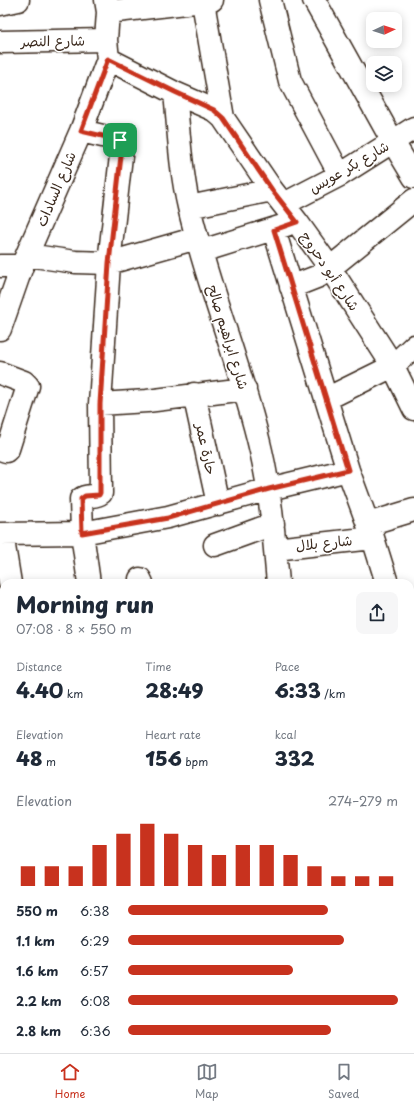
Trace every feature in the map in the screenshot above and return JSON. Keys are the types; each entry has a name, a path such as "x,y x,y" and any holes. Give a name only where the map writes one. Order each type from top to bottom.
{"street":[{"path":"0,4 18,0"},
{"path":"270,0 290,81 340,175"},
{"path":"314,0 414,177"},
{"path":"107,6 208,1"},
{"name":"شارع أبو دحروج","path":"208,1 223,118"},
{"name":"شارع السادات","path":"0,329 25,261 81,131 107,50 107,6"},
{"name":"شارع النصر","path":"0,42 107,50"},
{"name":"شارع أبو دحروج","path":"107,50 175,92 214,110 223,118 330,268 393,366 412,402"},
{"name":"شارع ابراهيم صالح","path":"175,92 182,174 189,207 245,389 261,451 269,489 274,524 278,579"},
{"name":"شارع بكر عويس","path":"189,207 278,197 340,175 414,128"},
{"path":"81,131 120,140 122,143 109,263 100,404 100,493 99,495 85,496 81,499 82,533 88,579"},
{"path":"292,287 319,276 414,200"},
{"path":"0,266 25,261 109,263 274,230 297,222"},
{"path":"274,230 348,470 371,531 386,579"},
{"path":"326,399 393,366 414,346"},
{"path":"0,373 24,382 28,386 7,426 7,450 0,449"},
{"path":"100,404 147,401 194,394 245,389"},
{"name":"حارة عمر","path":"194,394 218,504"},
{"path":"9,579 1,534 82,533 168,518 269,489 348,470"},
{"name":"شارع بلال","path":"275,549 371,531 414,510"},
{"path":"215,545 274,524"}],"route":[{"path":"108,59 214,110 223,118 272,190 297,222 274,230 348,470 269,489 168,518 82,533 81,499 85,496 100,494 100,404 109,263 122,147 120,140 81,131 108,59"}]}
